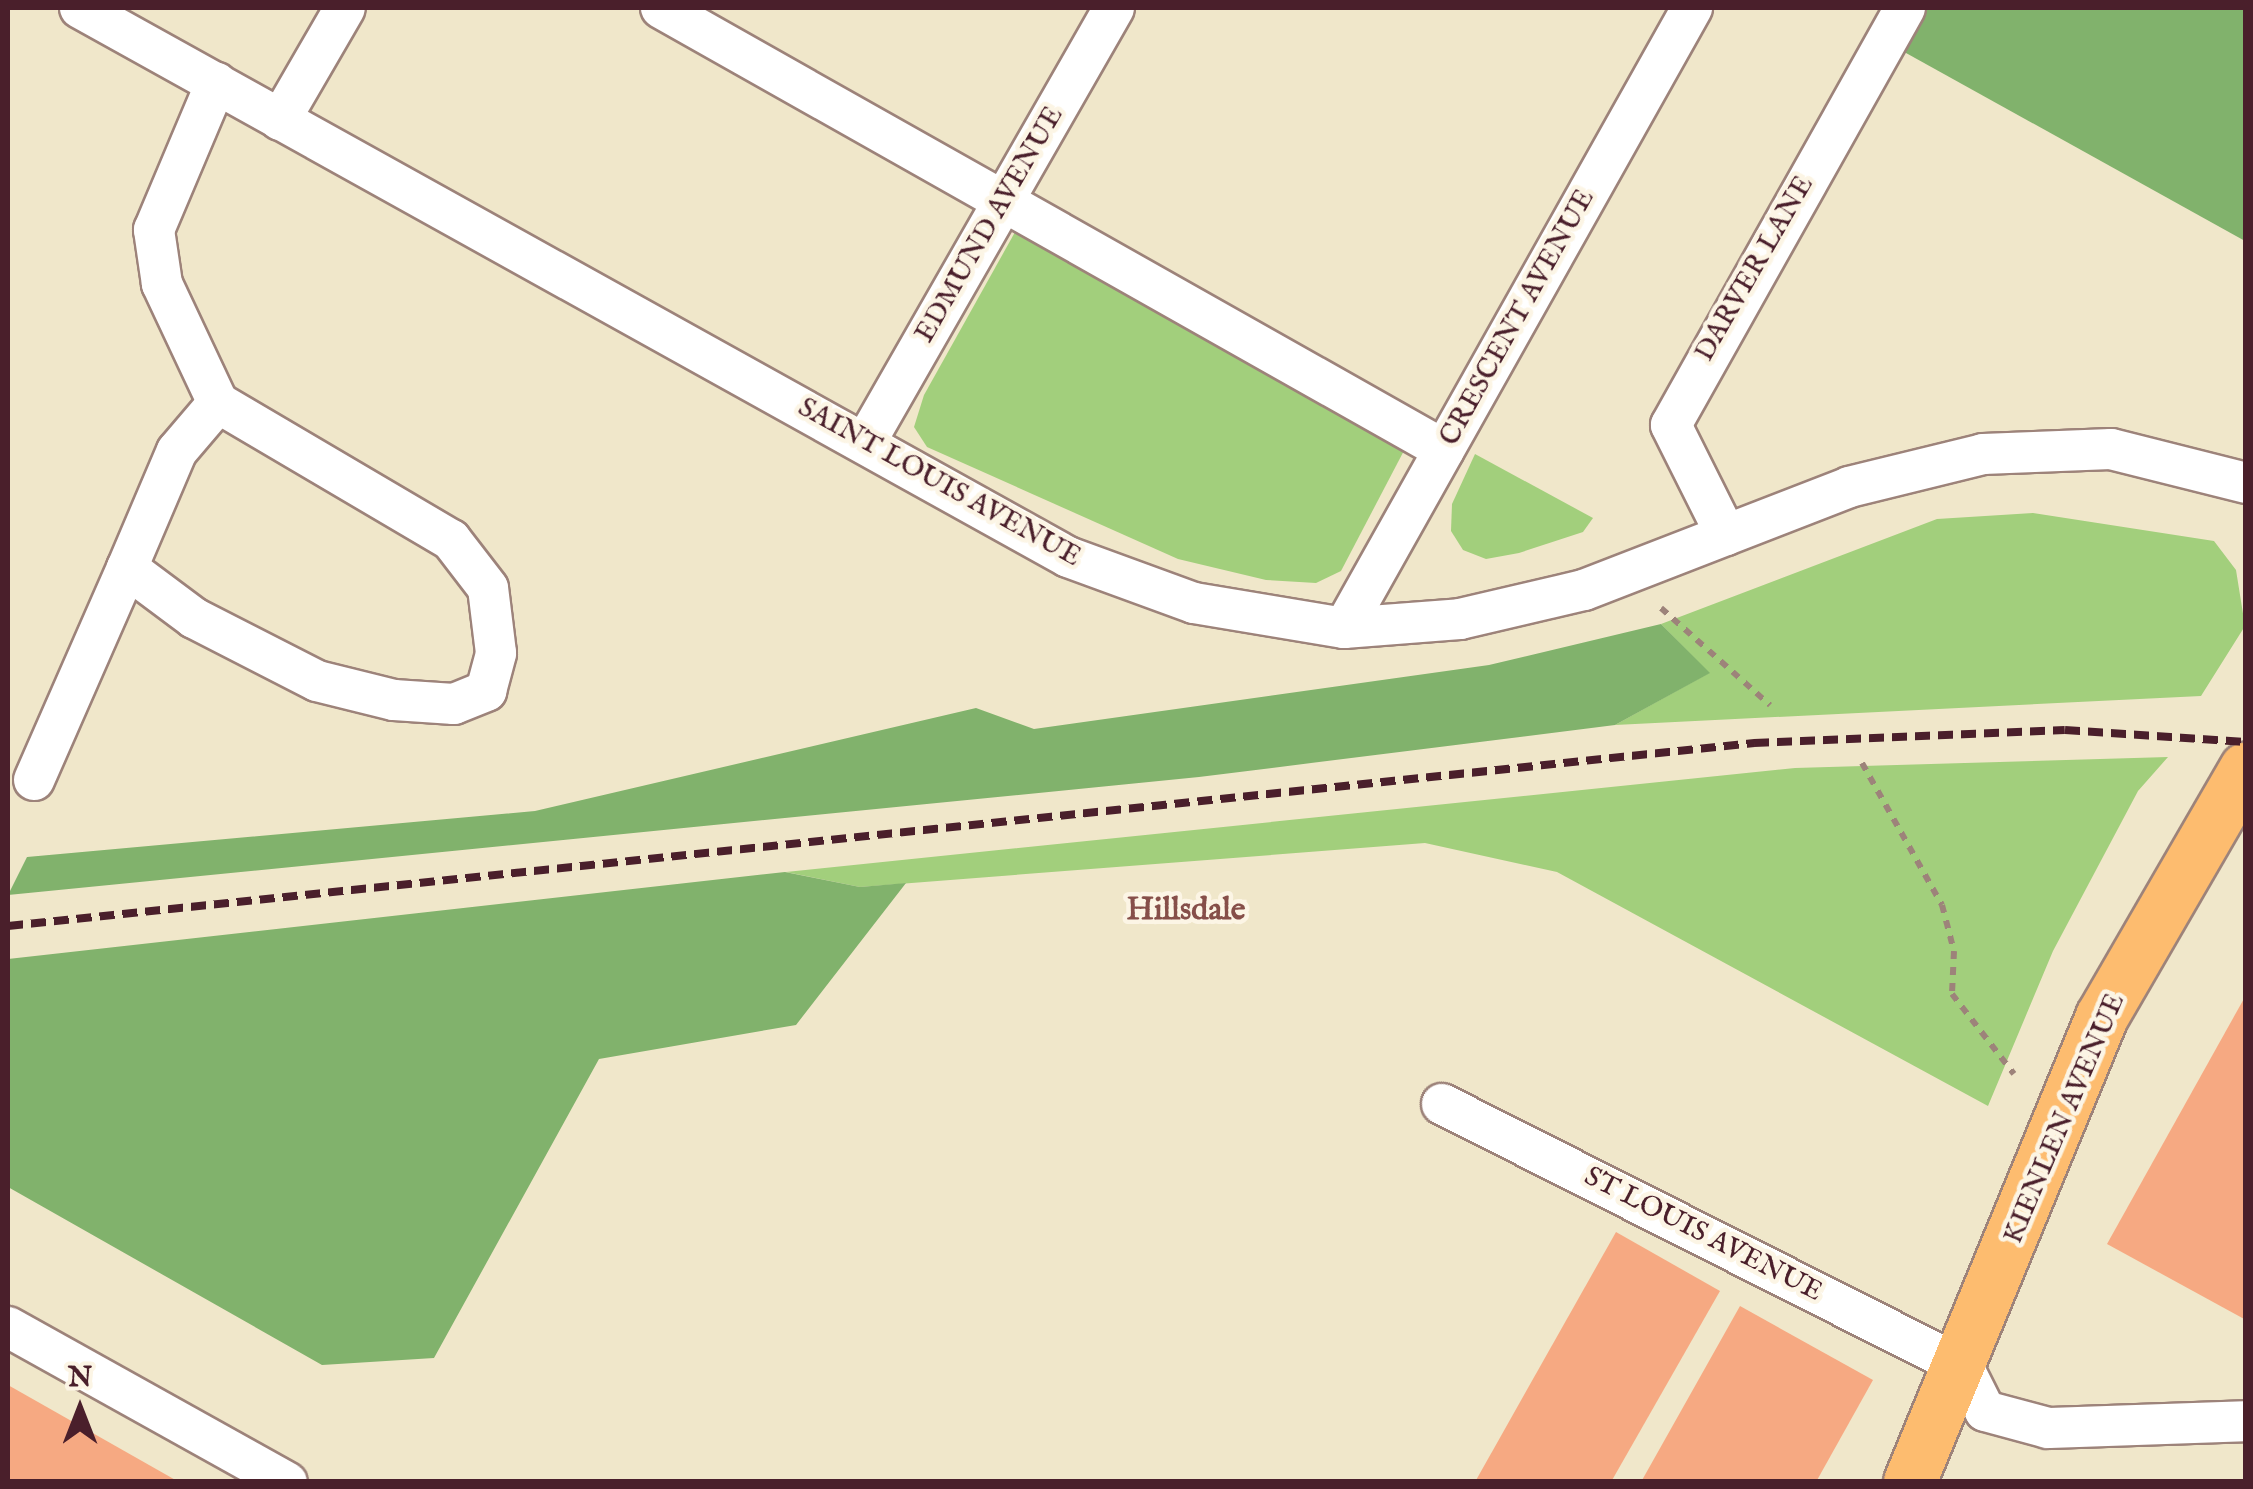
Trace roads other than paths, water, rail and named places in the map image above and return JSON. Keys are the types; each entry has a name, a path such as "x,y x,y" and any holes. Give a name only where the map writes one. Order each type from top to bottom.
{"main road":[{"name":"KIENLEN AVENUE","path":"1910,1482 1963,1367 2102,1017 2246,770"}],"street":[{"name":"SAINT LOUIS AVENUE","path":"80,8 1068,557 1194,603 1344,628 1460,619 1584,590 1849,487 1983,454 2112,449 2237,487"},
{"path":"280,120 344,8"},
{"path":"662,8 718,21 1002,204 1444,450"},
{"name":"EDMUND AVENUE","path":"865,443 1114,8"},
{"name":"CRESCENT AVENUE","path":"1344,628 1692,8"},
{"name":"DARVER LANE","path":"1726,535 1671,425 1904,8"},
{"path":"127,568 194,618 317,681 394,700 454,704 486,691 494,613 474,564 398,502 218,404 162,284 154,230 216,83"},
{"path":"34,780 178,451 218,404"},
{"name":"ST LOUIS AVENUE","path":"1442,1104 1963,1367"},
{"path":"8,1327 287,1482"},
{"path":"1963,1367 1985,1411 2048,1428 2246,1421"}],"railway":[{"path":"8,926 1754,743 2065,730 2246,742"}],"district":[{"name":"Hillsdale","path":"1186,911"}]}
